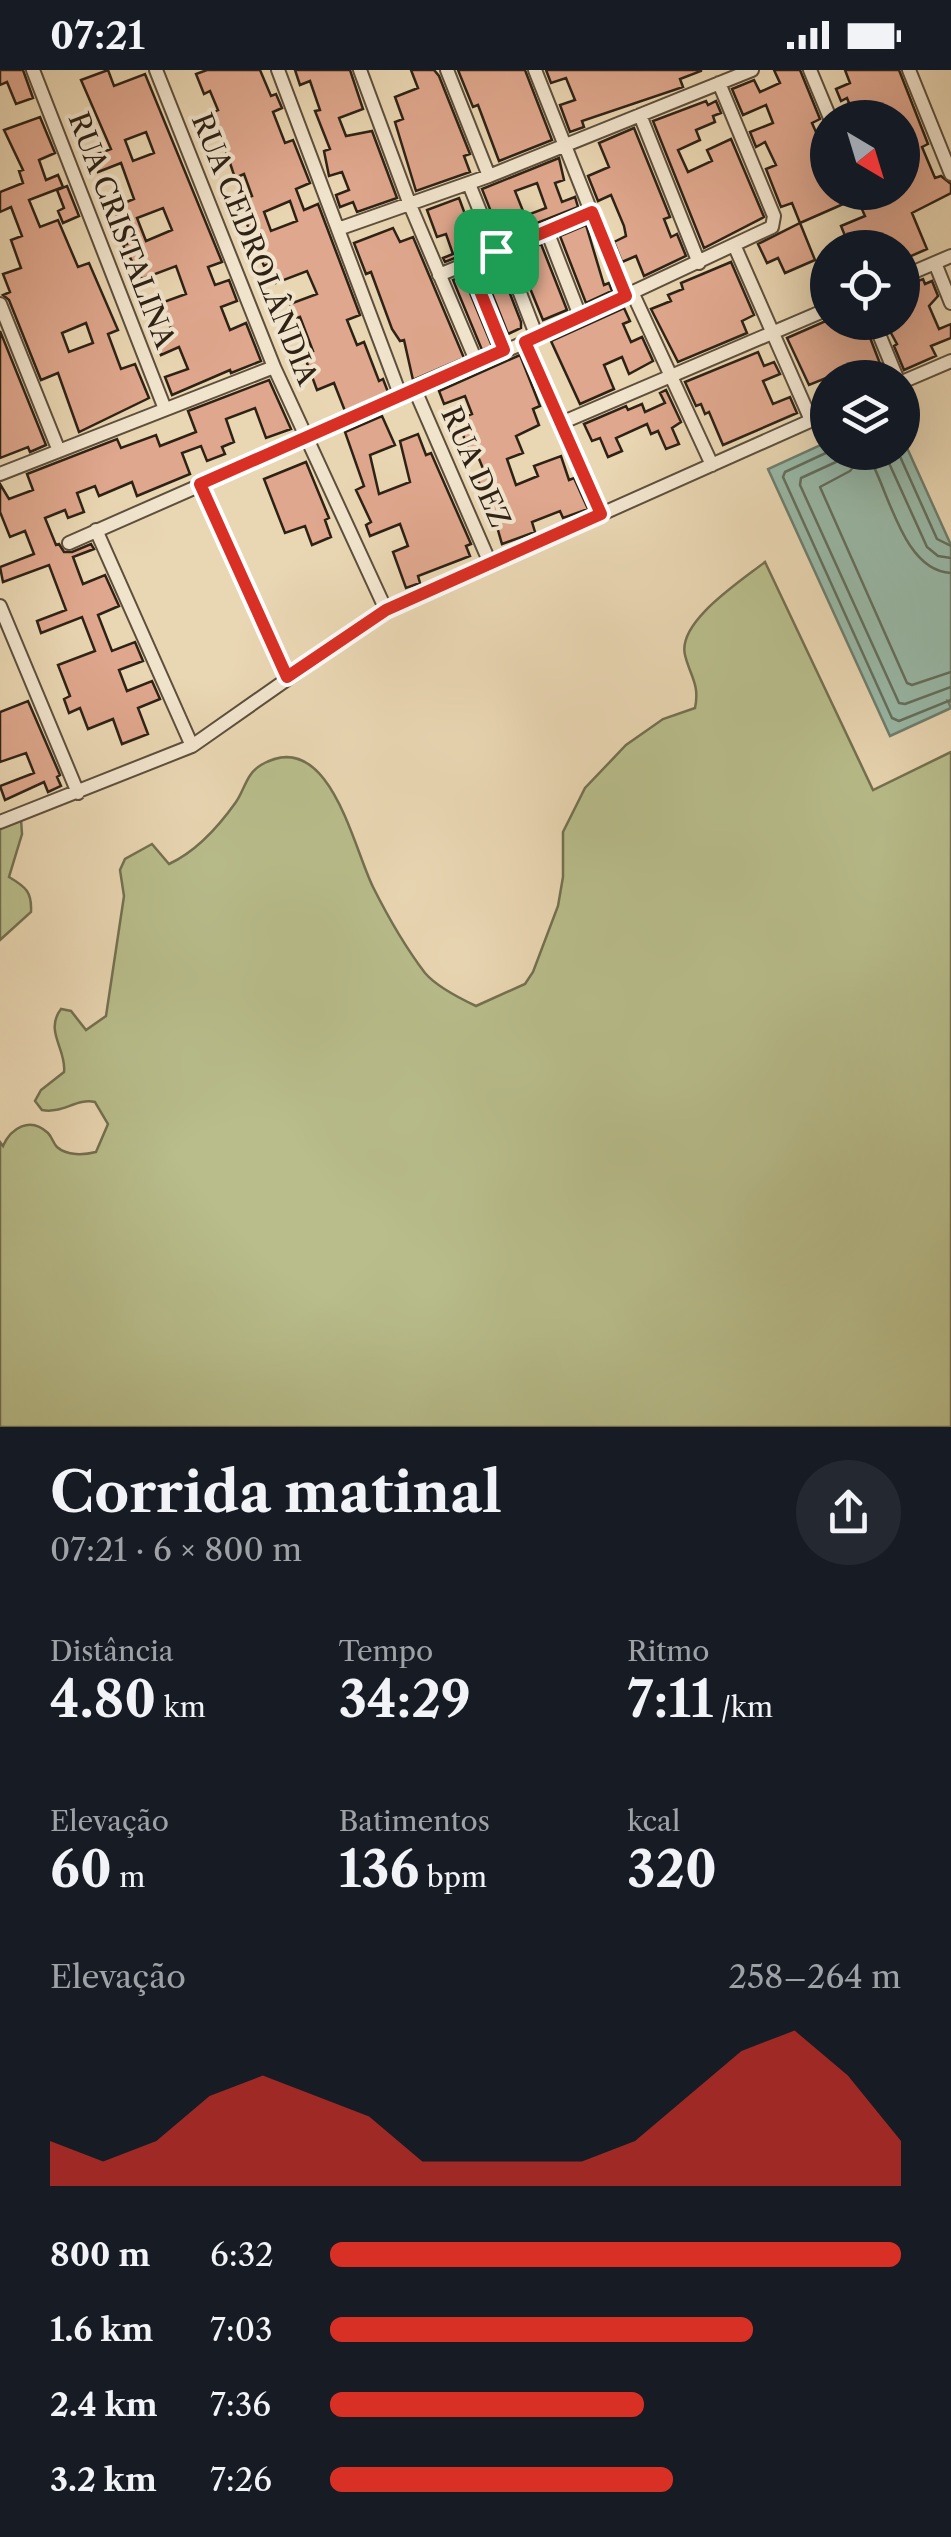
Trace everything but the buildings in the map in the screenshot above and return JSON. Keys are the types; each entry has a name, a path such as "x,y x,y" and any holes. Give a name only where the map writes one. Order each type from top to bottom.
{"street":[{"name":"RUA CRISTALINA","path":"33,70 165,409"},
{"name":"RUA CEDROLÂNDIA","path":"156,70 274,366 386,610"},
{"path":"278,70 341,228 401,397"},
{"path":"360,70 410,205 476,363"},
{"path":"447,70 489,176"},
{"path":"535,70 629,295 712,465"},
{"path":"341,228 469,184 752,70"},
{"path":"810,70 822,100"},
{"path":"908,70 951,174"},
{"path":"69,543 531,340 772,227 774,216 719,83"},
{"path":"640,115 700,262"},
{"path":"469,184 500,250 561,423 601,514"},
{"path":"440,276 592,212"},
{"path":"546,231 580,316"},
{"path":"735,246 810,418"},
{"path":"920,270 951,256"},
{"path":"469,264 504,350"},
{"path":"935,264 951,304"},
{"path":"0,304 59,452"},
{"path":"561,423 810,316"},
{"path":"920,373 951,361"},
{"path":"0,474 274,366"},
{"name":"RUA DEZ","path":"415,390 490,563"},
{"path":"0,822 192,746 386,610 810,420"},
{"path":"200,484 287,677"},
{"path":"96,530 192,746"},
{"path":"0,606 78,793"}],"green space":[{"path":"765,562 873,790 951,752 951,1427 0,1427 0,1142 3,1146 16,1129 34,1125 66,1152 96,1152 108,1124 95,1102 50,1111 42,1110 35,1101 41,1090 64,1072 55,1033 61,1009 71,1011 86,1030 106,1016 124,896 120,870 125,859 152,844 169,864 179,859 222,820 261,765 285,757 304,762 321,775 335,796 378,898 430,978 476,1006 525,984 558,906 563,877 563,832 585,788 626,745 663,719 695,708 695,686 685,655 691,629 713,603"},
{"path":"21,819 22,834 9,877 27,891 31,912 0,940 0,827"}],"water":[{"path":"810,450 810,470 917,470 951,545 951,708 890,736 768,469"}],"route":[{"path":"592,212 626,296 525,342 601,514 386,610 287,677 200,484 504,350 469,264 496,251 592,212"}]}
